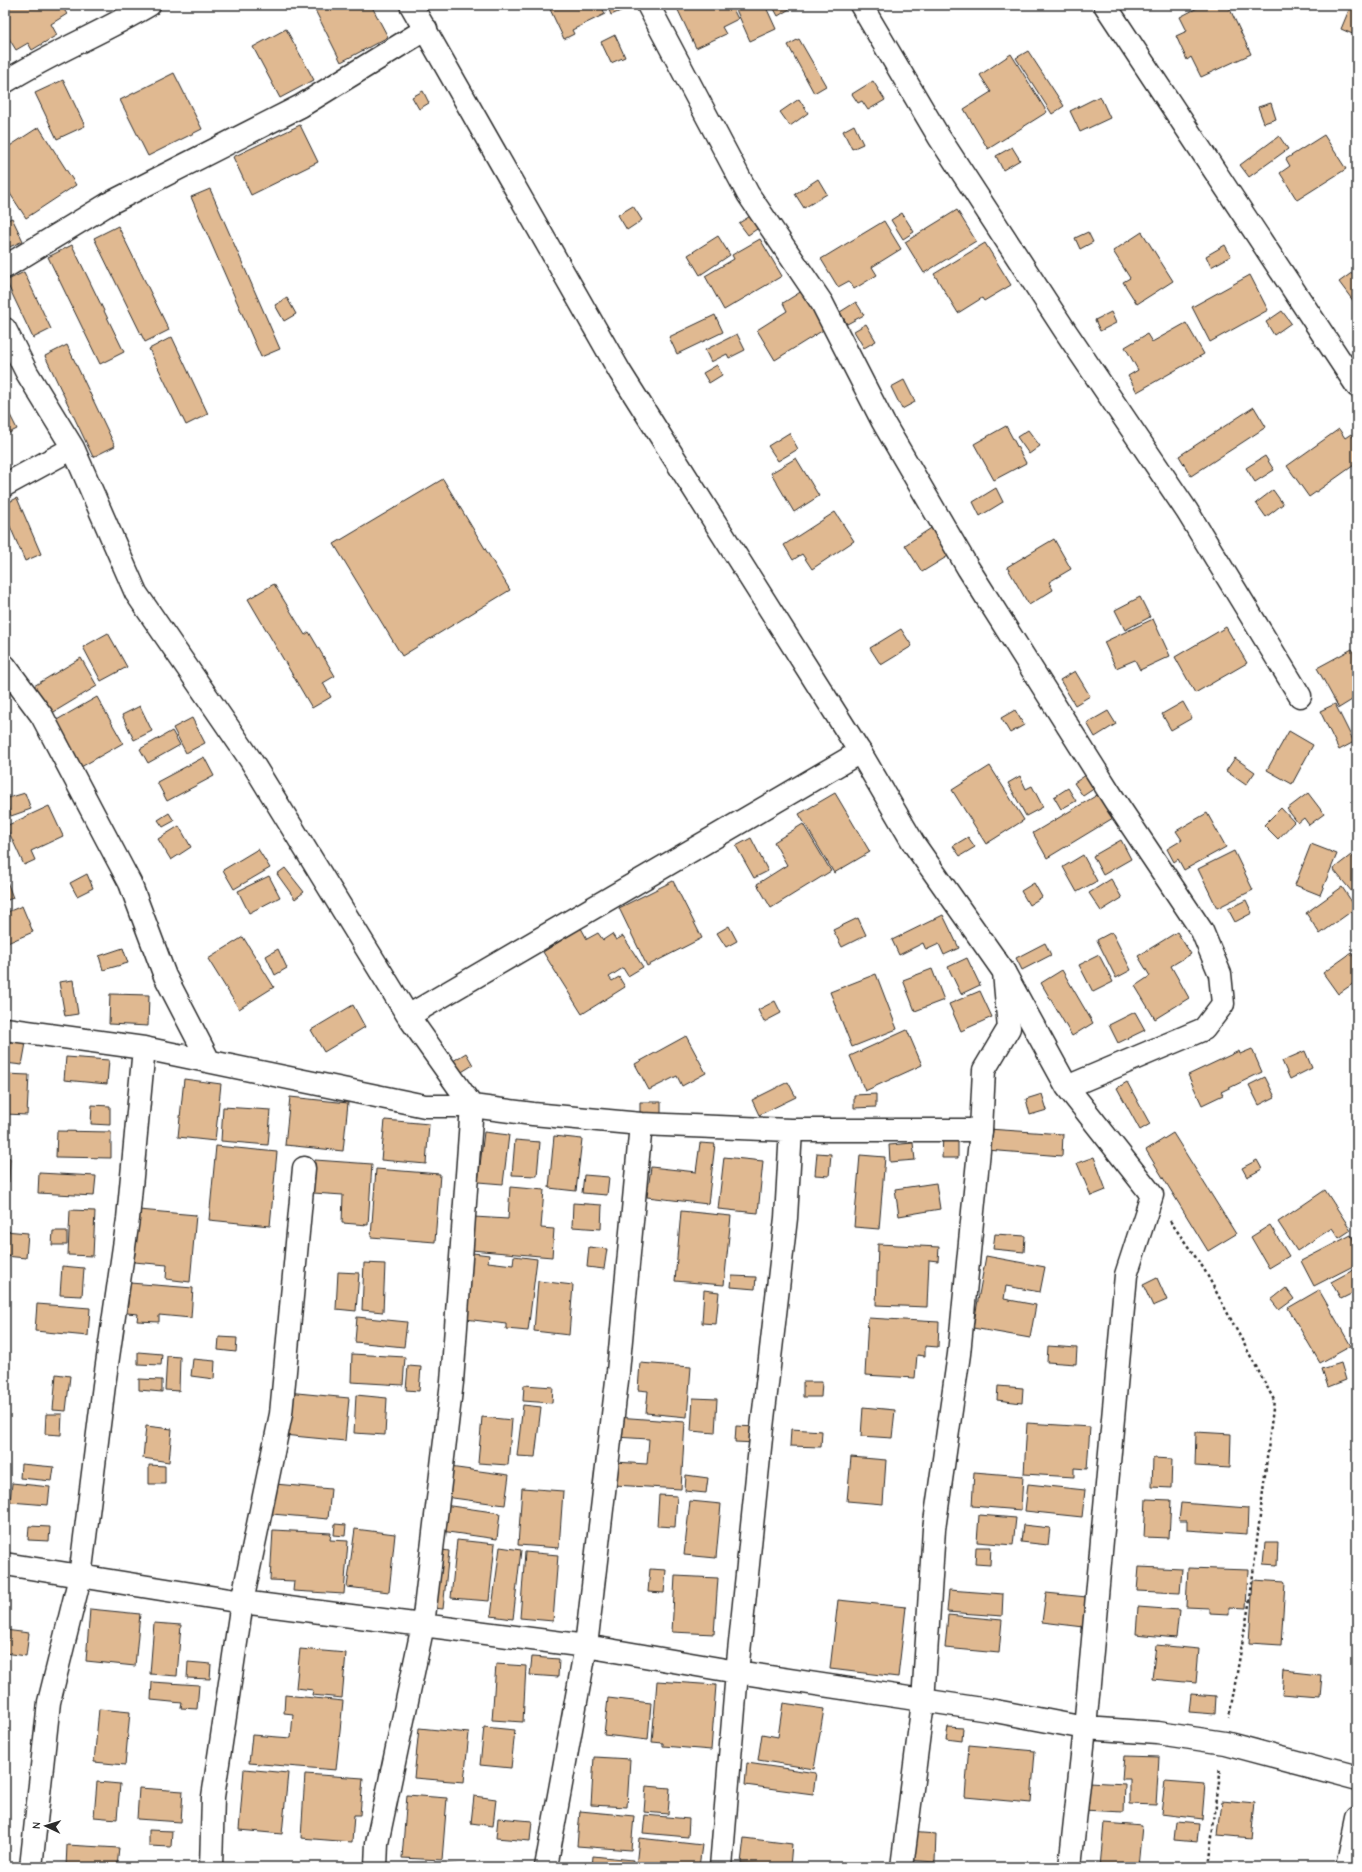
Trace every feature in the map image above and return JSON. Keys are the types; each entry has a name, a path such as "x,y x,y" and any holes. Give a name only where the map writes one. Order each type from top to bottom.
{"street":[{"path":"5,82 28,67 125,19 149,5"},
{"path":"411,5 620,372 860,752 914,844 1004,972 1067,1086 1152,1195 1126,1276 1085,1728 1070,1867"},
{"path":"648,5 748,194 822,303 884,422 964,561 1115,801 1202,931 1220,974 1223,1004 1204,1029 1067,1086"},
{"path":"861,5 939,137 1066,332 1187,511 1300,696"},
{"path":"1105,5 1357,386"},
{"path":"5,267 110,203 301,106 426,29"},
{"path":"5,328 27,374 73,448 136,593 250,759 408,1016 472,1106 452,1382 423,1625 377,1843 376,1867"},
{"path":"5,485 73,448"},
{"path":"5,666 42,716 130,883 165,976 208,1061"},
{"path":"408,1016 860,752"},
{"path":"902,1867 923,1702 934,1529 959,1354 981,1130 984,1070 1009,1028 1004,972"},
{"path":"5,1029 144,1048 425,1106 472,1106 533,1114 641,1124 791,1130 981,1130"},
{"path":"32,1867 49,1702 80,1577 104,1385 128,1218 144,1048"},
{"path":"546,1867 586,1646 618,1372 641,1124"},
{"path":"721,1867 737,1672 762,1428 786,1218 791,1130"},
{"path":"211,1867 213,1797 242,1602 281,1414 304,1168"},
{"path":"5,1564 80,1577 133,1583 242,1602 586,1646 923,1702 995,1711 1085,1728 1158,1733 1224,1743 1357,1778"},
{"path":"1347,1867 1357,1819"}],"path":[{"path":"1152,1195 1204,1269 1274,1400 1250,1599 1224,1743 1208,1867"}],"building":[{"path":"5,5 61,5 67,14 51,24 57,35 32,50 28,43 16,50 5,32"},
{"path":"324,5 371,5 388,37 341,62 315,10"},
{"path":"548,5 601,5 605,14 572,30 574,34 564,39"},
{"path":"607,5 621,5 623,10 611,15"},
{"path":"731,5 738,19 722,27 726,34 696,48 676,6"},
{"path":"734,5 765,5 776,29 750,41"},
{"path":"772,5 796,5 778,16"},
{"path":"1203,5 1228,5 1251,54 1201,77 1191,57 1187,60 1176,36 1187,31 1180,17"},
{"path":"1351,5 1357,5 1357,36 1341,29"},
{"path":"286,29 314,80 280,98 253,47"},
{"path":"615,35 625,57 611,63 601,42"},
{"path":"799,39 826,86 814,93 788,45"},
{"path":"1028,51 1064,106 1052,114 1016,58"},
{"path":"1011,54 1047,112 988,149 964,109 991,92 980,75"},
{"path":"174,73 202,129 148,156 120,100"},
{"path":"63,80 85,126 57,139 35,93"},
{"path":"873,81 885,100 868,110 862,101 858,103 852,94"},
{"path":"423,91 429,103 419,109 412,97"},
{"path":"1100,96 1110,118 1080,132 1070,111"},
{"path":"799,99 808,113 790,126 780,112"},
{"path":"1271,103 1276,119 1264,123 1258,107"},
{"path":"300,125 318,162 251,195 233,157"},
{"path":"854,125 863,144 852,149 843,131"},
{"path":"39,127 76,185 26,218 5,186 5,149"},
{"path":"1324,135 1346,169 1297,200 1280,173 1290,166 1286,159"},
{"path":"1279,136 1288,149 1249,177 1240,165"},
{"path":"1012,147 1020,160 1003,170 996,156"},
{"path":"818,179 827,194 804,208 795,194"},
{"path":"210,189 280,349 261,357 191,197"},
{"path":"633,206 642,220 627,230 618,215"},
{"path":"957,210 976,241 924,273 905,242"},
{"path":"902,213 914,232 903,239 891,220"},
{"path":"752,215 760,227 748,235 739,223"},
{"path":"12,218 23,241 5,249 5,221"},
{"path":"884,221 901,249 872,267 877,275 854,289 849,281 838,287 821,259"},
{"path":"118,226 169,330 145,342 94,238"},
{"path":"1088,232 1093,242 1080,249 1075,238"},
{"path":"1142,232 1173,281 1137,304 1123,282 1130,278 1113,251"},
{"path":"718,236 730,255 700,275 688,255"},
{"path":"760,239 782,276 724,310 705,276 734,259 732,255"},
{"path":"985,243 1011,285 984,301 982,298 958,313 934,274"},
{"path":"72,245 124,352 100,364 48,257"},
{"path":"1225,245 1231,256 1211,267 1206,256"},
{"path":"1357,269 1357,299 1354,302 1339,282"},
{"path":"24,272 51,329 33,338 6,281"},
{"path":"1250,275 1268,310 1210,342 1192,307"},
{"path":"802,291 825,329 775,360 757,330 787,311 783,303"},
{"path":"287,298 296,314 284,321 275,305"},
{"path":"856,302 864,315 847,324 840,312"},
{"path":"1282,311 1291,323 1274,335 1266,322"},
{"path":"1111,312 1116,323 1100,331 1095,320"},
{"path":"715,315 723,332 677,354 669,337"},
{"path":"1186,323 1204,354 1137,392 1128,376 1138,370 1125,347 1147,334 1152,342"},
{"path":"866,324 876,341 864,348 854,331"},
{"path":"737,334 745,350 729,358 727,354 711,362 705,350"},
{"path":"172,337 208,414 186,425 149,349"},
{"path":"67,345 115,446 93,457 45,356"},
{"path":"717,365 722,375 709,383 703,373"},
{"path":"904,380 915,402 902,409 891,387"},
{"path":"5,405 17,429 5,435"},
{"path":"1254,407 1266,427 1191,476 1179,456"},
{"path":"1006,426 1026,463 994,480 974,444"},
{"path":"1339,429 1345,438 1351,434 1357,443 1357,463 1309,497 1287,466"},
{"path":"1028,430 1040,446 1029,454 1017,437"},
{"path":"789,433 798,449 778,461 768,446"},
{"path":"1265,456 1274,470 1255,482 1246,468"},
{"path":"796,458 819,496 794,512 771,473"},
{"path":"443,479 510,590 402,656 334,544"},
{"path":"996,488 1003,502 980,516 973,502"},
{"path":"1273,490 1283,504 1266,517 1256,503"},
{"path":"17,498 41,554 25,561 5,515 5,504"},
{"path":"835,512 854,541 812,569 802,554 793,560 784,545"},
{"path":"936,525 953,553 922,572 905,545"},
{"path":"1054,539 1071,569 1049,582 1053,590 1029,605 1007,567"},
{"path":"274,584 305,635 309,632 335,676 323,683 331,697 312,708 248,599"},
{"path":"1140,597 1150,617 1125,630 1115,610"},
{"path":"1153,619 1170,656 1140,670 1135,660 1116,668 1104,642"},
{"path":"1226,627 1247,663 1195,693 1175,657"},
{"path":"901,629 912,646 881,665 870,648"},
{"path":"108,633 127,667 101,681 83,647"},
{"path":"1352,649 1357,658 1357,708 1352,700 1339,708 1317,668"},
{"path":"81,658 97,686 39,721 22,693"},
{"path":"1075,671 1090,696 1075,705 1060,680"},
{"path":"97,697 123,743 81,767 55,721"},
{"path":"1183,702 1192,718 1171,730 1162,714"},
{"path":"1335,704 1354,742 1339,750 1320,711"},
{"path":"140,706 152,731 134,740 122,715"},
{"path":"1015,710 1024,725 1010,733 1001,718"},
{"path":"1108,711 1116,724 1095,737 1087,723"},
{"path":"192,718 205,743 186,753 173,728"},
{"path":"172,731 180,745 148,763 140,749"},
{"path":"1289,731 1313,745 1292,784 1267,770"},
{"path":"204,757 214,776 167,801 157,782"},
{"path":"1235,758 1255,772 1246,785 1226,771"},
{"path":"990,766 1024,820 986,844 952,790"},
{"path":"1092,771 1101,784 1083,796 1074,783"},
{"path":"1020,776 1026,789 1032,786 1043,807 1026,816 1008,783"},
{"path":"1068,788 1076,801 1061,809 1054,797"},
{"path":"1104,791 1118,815 1047,858 1033,833"},
{"path":"25,793 31,809 11,816 5,799"},
{"path":"835,793 870,852 834,873 799,814"},
{"path":"1308,793 1324,814 1309,825 1304,818 1298,823 1287,809"},
{"path":"49,806 63,836 31,851 35,860 24,865 6,826"},
{"path":"1281,808 1294,822 1278,839 1264,825"},
{"path":"169,813 174,821 163,827 158,820"},
{"path":"1207,813 1226,847 1184,870 1178,859 1174,862 1167,849 1182,840 1176,831"},
{"path":"803,824 831,871 771,908 757,884 787,865 774,842"},
{"path":"179,826 191,847 171,860 158,839"},
{"path":"968,837 975,847 960,856 953,846"},
{"path":"751,838 768,871 754,878 736,846"},
{"path":"1121,840 1131,859 1103,875 1093,856"},
{"path":"1311,844 1337,854 1320,895 1295,885"},
{"path":"258,849 270,868 234,889 223,870"},
{"path":"1234,851 1253,890 1217,908 1198,869"},
{"path":"1083,855 1097,881 1077,892 1063,867"},
{"path":"1351,855 1357,862 1357,898 1333,869"},
{"path":"285,868 304,892 295,899 277,874"},
{"path":"87,874 93,888 77,896 70,883"},
{"path":"5,876 13,898 5,901"},
{"path":"269,876 280,897 249,913 238,891"},
{"path":"1111,879 1122,898 1101,911 1089,893"},
{"path":"673,881 702,938 647,966 619,908"},
{"path":"1034,883 1042,897 1029,905 1021,891"},
{"path":"1342,887 1356,908 1320,934 1306,913"},
{"path":"1246,900 1252,913 1235,922 1228,909"},
{"path":"22,906 33,932 5,944 5,913"},
{"path":"943,915 959,948 944,955 939,944 926,950 923,943 899,955 892,940"},
{"path":"858,918 866,935 842,947 833,930"},
{"path":"729,926 737,941 726,947 717,933"},
{"path":"581,928 587,939 598,933 603,940 612,934 616,940 623,936 643,967 628,976 623,968 609,977 612,981 619,977 625,987 582,1014 543,952"},
{"path":"1112,932 1131,970 1116,978 1097,940"},
{"path":"1177,932 1191,954 1171,966 1189,998 1155,1019 1135,986 1150,976 1138,956"},
{"path":"243,937 274,987 239,1009 208,959"},
{"path":"1045,943 1051,955 1022,970 1016,958"},
{"path":"123,948 128,963 103,970 99,956"},
{"path":"278,949 287,968 275,975 266,956"},
{"path":"1351,953 1357,961 1357,981 1338,994 1323,973"},
{"path":"1099,955 1113,982 1093,992 1079,965"},
{"path":"967,958 980,985 961,994 948,967"},
{"path":"932,969 944,1000 915,1011 903,980"},
{"path":"1062,970 1093,1023 1072,1036 1041,983"},
{"path":"876,974 897,1029 852,1047 830,992"},
{"path":"73,980 78,1014 65,1016 59,982"},
{"path":"980,991 992,1017 961,1031 949,1004"},
{"path":"110,994 149,995 148,1026 109,1024"},
{"path":"775,1001 781,1013 764,1022 758,1010"},
{"path":"353,1005 365,1027 324,1052 311,1030"},
{"path":"1135,1012 1145,1030 1118,1043 1109,1025"},
{"path":"907,1030 922,1065 865,1091 850,1056"},
{"path":"686,1036 706,1073 682,1086 677,1076 649,1090 635,1064"},
{"path":"5,1040 26,1043 22,1065 5,1063"},
{"path":"1252,1049 1262,1072 1221,1092 1223,1095 1202,1105 1188,1075 1239,1051 1240,1054"},
{"path":"1305,1051 1312,1068 1290,1079 1282,1061"},
{"path":"466,1053 473,1065 460,1073 453,1061"},
{"path":"66,1057 109,1060 107,1084 64,1080"},
{"path":"5,1074 29,1075 27,1115 5,1114"},
{"path":"1265,1077 1275,1097 1259,1105 1249,1085"},
{"path":"184,1079 221,1084 215,1141 178,1137"},
{"path":"788,1082 796,1097 759,1115 752,1100"},
{"path":"1127,1082 1150,1124 1140,1130 1117,1088"},
{"path":"876,1094 876,1107 854,1108 854,1095"},
{"path":"1042,1094 1047,1110 1030,1115 1026,1099"},
{"path":"290,1097 348,1103 343,1151 285,1145"},
{"path":"640,1102 661,1102 661,1117 640,1117"},
{"path":"92,1105 110,1106 110,1125 91,1124"},
{"path":"223,1107 271,1110 268,1145 221,1141"},
{"path":"385,1120 429,1124 426,1164 381,1160"},
{"path":"988,1129 1063,1134 1062,1156 987,1150"},
{"path":"57,1131 111,1132 111,1158 56,1157"},
{"path":"484,1132 509,1135 503,1184 478,1182"},
{"path":"1173,1133 1236,1234 1208,1251 1146,1150"},
{"path":"943,1134 958,1135 958,1158 942,1158"},
{"path":"554,1136 582,1139 576,1191 549,1188"},
{"path":"515,1140 540,1142 537,1176 512,1175"},
{"path":"700,1143 715,1144 708,1204 647,1197 651,1167 696,1172"},
{"path":"913,1143 915,1160 890,1162 889,1145"},
{"path":"216,1146 277,1152 270,1226 209,1220"},
{"path":"817,1153 831,1154 829,1176 815,1175"},
{"path":"860,1155 885,1157 879,1229 854,1227"},
{"path":"5,1157 10,1158 9,1182 5,1182"},
{"path":"724,1157 763,1161 758,1213 718,1209"},
{"path":"1094,1157 1106,1190 1091,1196 1077,1163"},
{"path":"315,1160 372,1164 368,1225 342,1223 343,1195 313,1193"},
{"path":"1257,1160 1262,1169 1247,1177 1242,1168"},
{"path":"376,1169 440,1174 435,1242 371,1237"},
{"path":"39,1173 96,1176 94,1196 38,1193"},
{"path":"584,1175 609,1177 607,1195 582,1193"},
{"path":"936,1183 940,1209 899,1216 895,1189"},
{"path":"510,1187 544,1190 541,1228 554,1229 552,1257 471,1250 474,1217 508,1219"},
{"path":"1325,1190 1351,1230 1339,1238 1332,1228 1297,1251 1278,1222"},
{"path":"573,1203 602,1205 601,1229 572,1227"},
{"path":"70,1210 95,1211 93,1256 68,1255"},
{"path":"139,1210 196,1215 190,1282 166,1279 167,1265 134,1262"},
{"path":"681,1211 731,1216 724,1285 675,1281"},
{"path":"1270,1225 1289,1256 1269,1268 1251,1237"},
{"path":"5,1231 28,1233 26,1258 5,1256"},
{"path":"53,1231 67,1231 67,1245 52,1245"},
{"path":"995,1234 1025,1236 1024,1252 993,1249"},
{"path":"1351,1235 1357,1247 1357,1264 1314,1286 1301,1261"},
{"path":"878,1244 939,1247 938,1261 929,1260 927,1307 876,1305"},
{"path":"589,1247 607,1249 604,1269 587,1267"},
{"path":"473,1253 489,1255 488,1262 513,1265 514,1256 537,1259 528,1331 506,1329 506,1324 465,1319"},
{"path":"986,1256 1045,1267 1040,1292 1006,1286 1004,1299 1036,1305 1030,1338 973,1328"},
{"path":"364,1263 385,1264 383,1312 362,1310"},
{"path":"62,1266 84,1268 82,1296 60,1295"},
{"path":"1357,1268 1357,1291 1341,1299 1331,1282"},
{"path":"338,1272 359,1273 356,1311 336,1309"},
{"path":"732,1276 756,1277 755,1289 731,1287"},
{"path":"1157,1278 1167,1300 1153,1306 1143,1285"},
{"path":"538,1281 573,1285 569,1335 534,1331"},
{"path":"130,1283 193,1288 191,1318 159,1315 159,1322 137,1321 138,1314 127,1313"},
{"path":"1286,1288 1294,1299 1279,1310 1271,1300"},
{"path":"704,1290 719,1292 716,1324 702,1323"},
{"path":"1319,1290 1351,1346 1320,1363 1288,1308"},
{"path":"37,1304 90,1308 88,1336 35,1331"},
{"path":"357,1317 407,1322 404,1347 355,1342"},
{"path":"868,1318 939,1322 938,1347 925,1346 925,1356 917,1355 915,1378 865,1375"},
{"path":"219,1337 237,1338 236,1352 218,1350"},
{"path":"1048,1346 1077,1348 1076,1364 1047,1362"},
{"path":"138,1352 162,1354 161,1365 138,1364"},
{"path":"352,1354 405,1357 403,1385 351,1382"},
{"path":"167,1356 180,1357 179,1391 165,1390"},
{"path":"193,1359 215,1361 214,1379 191,1376"},
{"path":"640,1363 691,1367 687,1417 646,1413 648,1391 638,1390"},
{"path":"1341,1363 1346,1380 1328,1387 1322,1369"},
{"path":"408,1366 421,1367 419,1391 406,1390"},
{"path":"56,1374 70,1376 66,1411 53,1410"},
{"path":"139,1379 162,1380 162,1392 139,1390"},
{"path":"803,1382 822,1382 821,1397 803,1397"},
{"path":"524,1385 553,1387 552,1403 523,1401"},
{"path":"998,1386 1023,1388 1022,1403 997,1400"},
{"path":"287,1392 349,1398 345,1441 283,1435"},
{"path":"356,1395 387,1398 385,1435 354,1433"},
{"path":"693,1398 717,1399 715,1433 691,1431"},
{"path":"523,1405 541,1407 535,1457 517,1456"},
{"path":"863,1407 895,1410 892,1438 861,1436"},
{"path":"46,1414 62,1414 61,1435 45,1434"},
{"path":"482,1417 512,1420 508,1465 478,1463"},
{"path":"617,1417 685,1422 681,1489 614,1485 615,1462 647,1464 649,1439 615,1437"},
{"path":"1027,1423 1090,1427 1087,1469 1074,1468 1074,1477 1024,1474"},
{"path":"146,1426 172,1429 169,1462 143,1458"},
{"path":"736,1426 757,1427 756,1443 735,1442"},
{"path":"791,1429 822,1431 821,1447 790,1446"},
{"path":"1196,1432 1231,1434 1230,1468 1195,1466"},
{"path":"851,1457 886,1460 883,1504 847,1501"},
{"path":"1153,1458 1172,1459 1171,1488 1152,1487"},
{"path":"21,1464 54,1467 52,1481 20,1478"},
{"path":"149,1465 165,1466 165,1484 149,1484"},
{"path":"442,1466 509,1475 505,1505 438,1496"},
{"path":"974,1472 1023,1476 1021,1510 972,1506"},
{"path":"686,1475 708,1478 706,1493 685,1491"},
{"path":"12,1483 50,1487 48,1505 10,1502"},
{"path":"275,1484 331,1489 328,1519 272,1514"},
{"path":"1028,1484 1085,1490 1082,1517 1025,1511"},
{"path":"522,1488 563,1491 559,1548 518,1545"},
{"path":"659,1495 677,1496 675,1527 657,1526"},
{"path":"1146,1499 1171,1500 1169,1538 1144,1537"},
{"path":"690,1501 721,1504 716,1558 684,1555"},
{"path":"1181,1503 1248,1508 1247,1534 1187,1530 1187,1521 1179,1521"},
{"path":"437,1504 500,1513 497,1539 434,1530"},
{"path":"979,1515 1016,1518 1013,1545 977,1542"},
{"path":"335,1524 346,1525 345,1536 334,1535"},
{"path":"1023,1525 1050,1528 1048,1545 1021,1542"},
{"path":"29,1526 50,1527 49,1541 28,1540"},
{"path":"355,1529 395,1534 389,1592 347,1587"},
{"path":"273,1530 331,1533 330,1540 348,1541 344,1594 293,1591 294,1581 270,1580"},
{"path":"457,1540 495,1544 489,1601 451,1598"},
{"path":"1265,1543 1278,1543 1277,1565 1263,1564"},
{"path":"500,1547 521,1550 513,1619 491,1616"},
{"path":"976,1547 991,1547 990,1565 975,1564"},
{"path":"430,1548 449,1551 443,1609 424,1607"},
{"path":"525,1552 558,1555 553,1621 520,1618"},
{"path":"1139,1567 1182,1569 1180,1593 1137,1591"},
{"path":"1188,1568 1248,1570 1246,1608 1229,1607 1229,1614 1209,1613 1209,1608 1186,1607"},
{"path":"650,1569 666,1570 664,1593 648,1592"},
{"path":"675,1576 718,1578 714,1634 672,1632"},
{"path":"1253,1580 1285,1582 1281,1645 1249,1643"},
{"path":"949,1590 1003,1594 1002,1616 947,1612"},
{"path":"1046,1593 1087,1597 1084,1627 1042,1622"},
{"path":"838,1600 906,1607 898,1677 830,1669"},
{"path":"1138,1607 1179,1610 1176,1638 1136,1634"},
{"path":"90,1609 140,1614 135,1666 86,1661"},
{"path":"948,1615 1002,1620 999,1653 945,1648"},
{"path":"154,1623 181,1625 177,1676 150,1674"},
{"path":"5,1630 29,1633 26,1656 5,1653"},
{"path":"1156,1645 1199,1649 1196,1683 1152,1679"},
{"path":"300,1649 346,1653 342,1698 312,1695 313,1690 296,1688"},
{"path":"532,1657 559,1659 558,1677 530,1675"},
{"path":"188,1662 211,1664 210,1679 187,1678"},
{"path":"496,1664 526,1666 523,1722 492,1720"},
{"path":"1284,1671 1321,1675 1319,1697 1282,1694"},
{"path":"657,1681 716,1685 711,1750 663,1746 663,1743 652,1742"},
{"path":"152,1682 199,1685 197,1709 181,1708 182,1703 151,1700"},
{"path":"1191,1694 1216,1696 1215,1714 1189,1712"},
{"path":"285,1695 343,1701 336,1770 249,1763 252,1735 291,1738 293,1714 284,1713"},
{"path":"608,1698 651,1703 648,1740 604,1735"},
{"path":"783,1703 824,1709 814,1769 758,1760 762,1734 778,1737"},
{"path":"99,1709 130,1712 125,1765 94,1762"},
{"path":"484,1727 515,1730 511,1768 480,1765"},
{"path":"948,1727 963,1728 962,1741 946,1739"},
{"path":"419,1728 469,1733 464,1782 414,1778"},
{"path":"969,1745 1035,1751 1031,1803 965,1797"},
{"path":"1124,1756 1159,1757 1156,1805 1130,1804 1130,1779 1122,1779"},
{"path":"594,1757 630,1759 627,1807 591,1805"},
{"path":"747,1763 816,1773 813,1794 745,1785"},
{"path":"244,1769 288,1773 282,1834 239,1830"},
{"path":"305,1774 363,1778 360,1815 354,1815 352,1842 301,1838"},
{"path":"1165,1781 1205,1784 1202,1819 1161,1814"},
{"path":"97,1782 120,1784 117,1819 94,1817"},
{"path":"1090,1782 1125,1784 1124,1812 1082,1810 1082,1797 1089,1798"},
{"path":"646,1786 670,1788 668,1814 644,1812"},
{"path":"139,1788 183,1791 181,1822 137,1819"},
{"path":"407,1795 447,1798 442,1860 402,1858"},
{"path":"474,1796 496,1799 493,1826 471,1823"},
{"path":"1222,1801 1255,1804 1251,1838 1218,1835"},
{"path":"580,1811 634,1816 631,1850 577,1846"},
{"path":"645,1815 689,1819 688,1837 643,1833"},
{"path":"498,1818 532,1821 530,1841 496,1838"},
{"path":"1176,1822 1199,1824 1197,1842 1174,1840"},
{"path":"1104,1823 1142,1826 1138,1867 1100,1867"},
{"path":"149,1830 172,1831 171,1847 149,1846"},
{"path":"909,1832 936,1834 935,1862 908,1860"},
{"path":"639,1838 702,1845 699,1867 636,1867"},
{"path":"744,1838 792,1844 790,1867 741,1863"},
{"path":"67,1845 119,1848 117,1867 66,1867"},
{"path":"593,1856 633,1860 632,1867 592,1867"},
{"path":"434,1863 475,1867 434,1867"}]}
